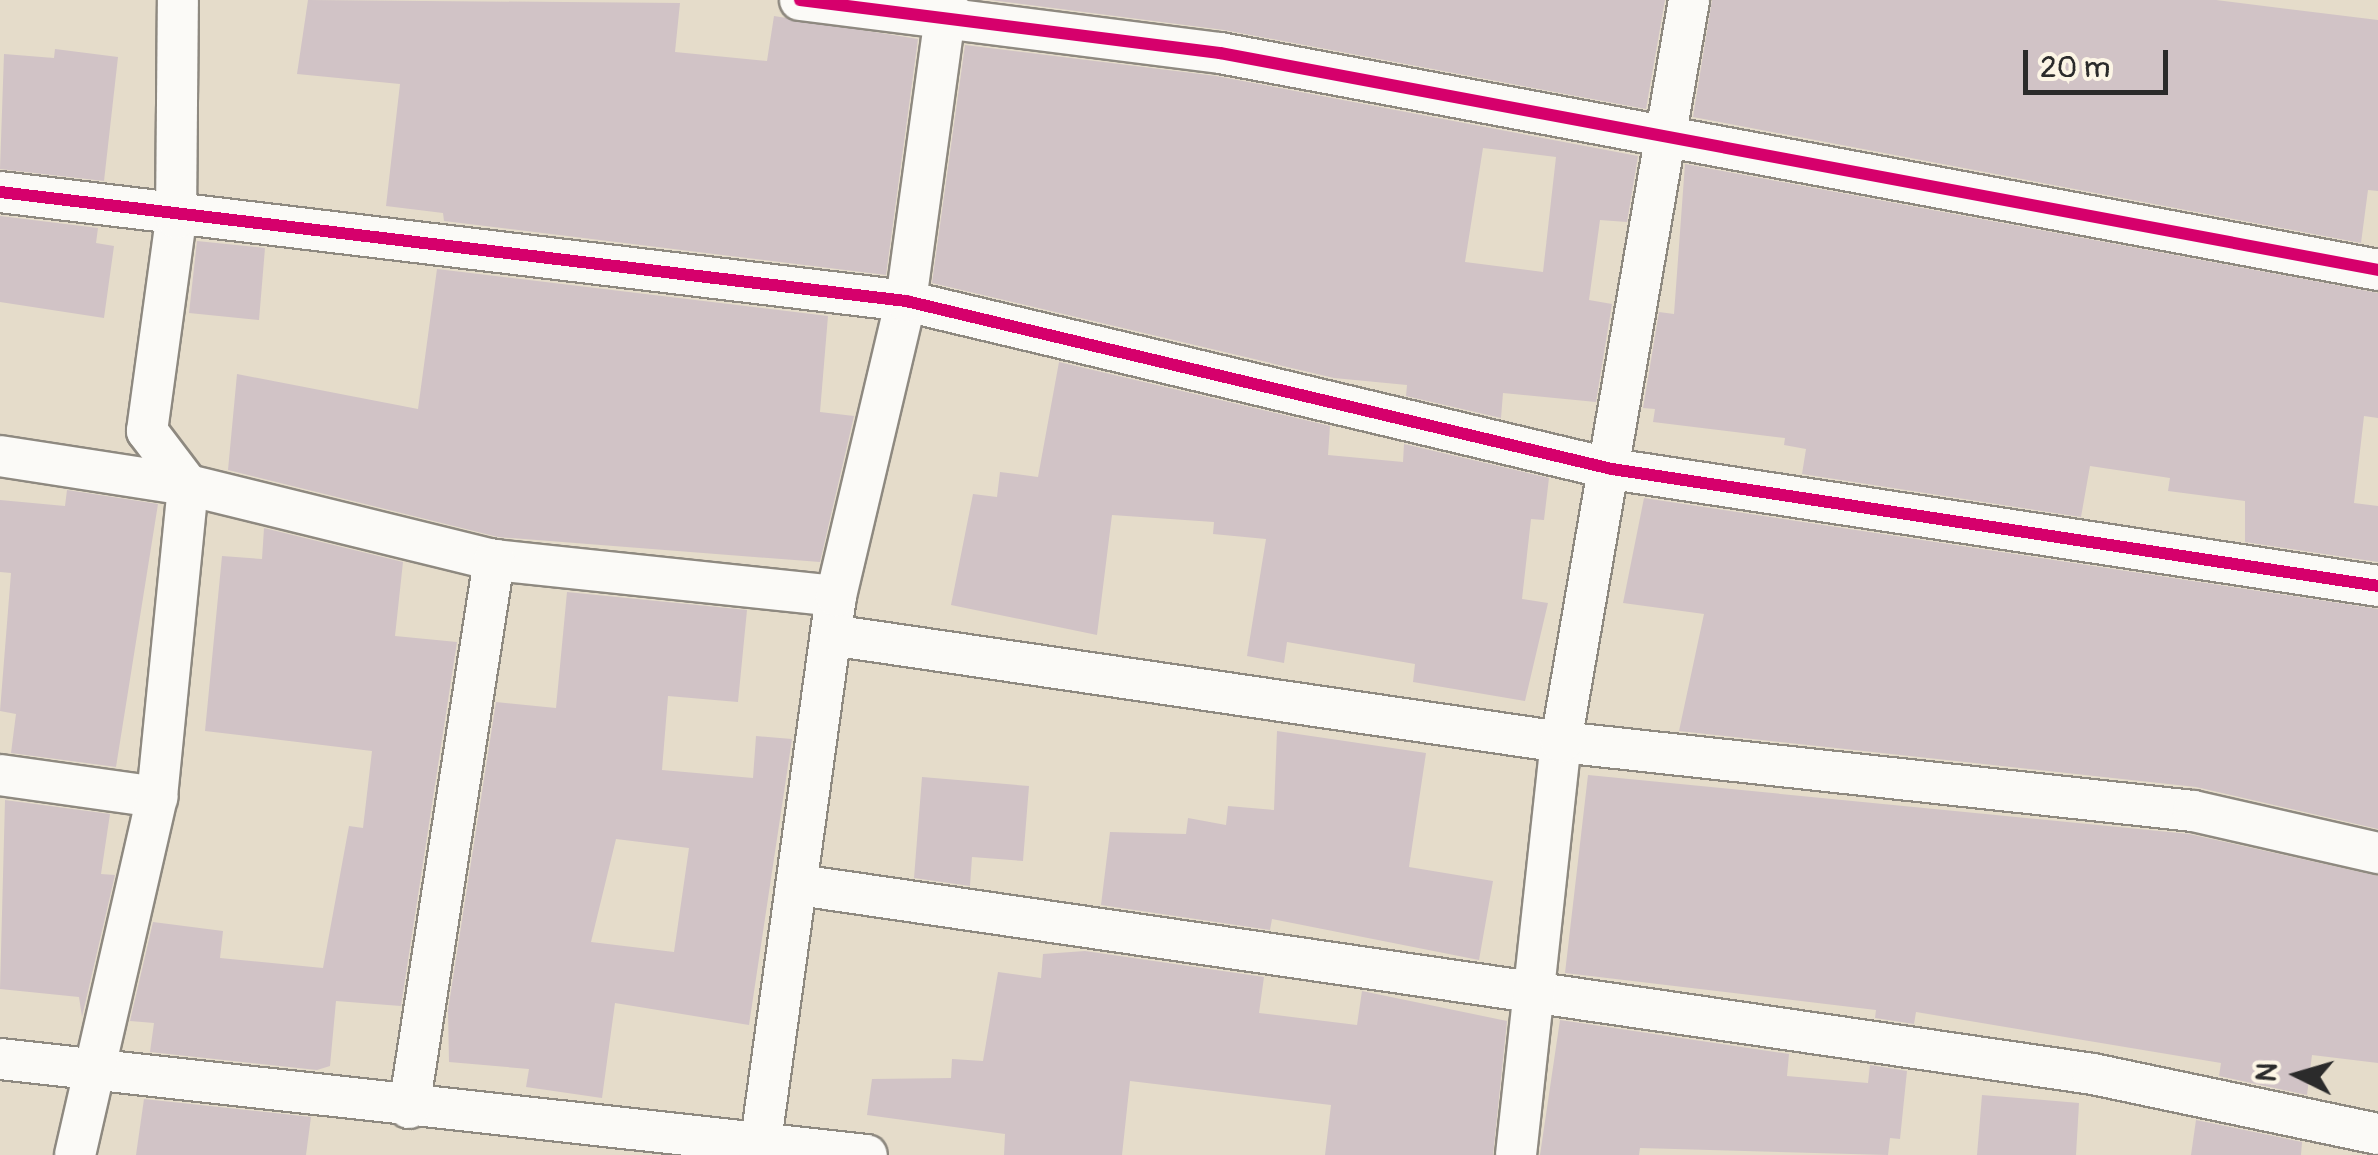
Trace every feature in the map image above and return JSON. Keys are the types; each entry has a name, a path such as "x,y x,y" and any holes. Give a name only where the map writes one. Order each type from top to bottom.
{"street":[{"path":"75,1155 88,1075 157,797 188,485 146,431 176,218 178,0"},
{"path":"800,0 946,9 1220,52 2378,270"},
{"path":"1516,1155 1530,987 1561,742 1671,134 1690,0"},
{"path":"759,1150 834,616 906,301 946,9"},
{"path":"0,192 176,218 906,301 1612,469 2378,586"},
{"path":"0,456 188,485 494,560 1561,742 2193,811 2378,853"},
{"path":"409,1108 494,560"},
{"path":"0,775 157,797"},
{"path":"799,885 1530,987 2093,1074 2378,1134"},
{"path":"0,1059 88,1075 759,1150 867,1155"}],"building":[{"path":"308,0 680,3 675,52 767,61 774,16 918,39 886,275 444,221 443,213 386,206 400,84 297,74"},
{"path":"990,0 1665,0 1646,109 1224,30"},
{"path":"1712,0 2216,0 2378,20 2378,191 2368,190 2361,243 1693,117"},
{"path":"965,45 1216,76 1638,156 1627,222 1600,220 1589,300 1612,304 1596,402 1503,393 1501,418 1406,396 1407,385 1334,378 932,283","holes":["1483,148 1556,157 1543,272 1465,262"]},
{"path":"55,49 118,57 104,181 0,169 4,54 54,58"},
{"path":"1685,164 2378,293 2378,418 2364,416 2354,503 2378,506 2378,562 2245,542 2245,501 2168,491 2170,478 2090,466 2081,517 1802,474 1806,449 1784,445 1785,438 1653,422 1655,409 1643,408 1659,312 1674,314"},
{"path":"0,216 98,228 96,243 114,246 104,318 0,302"},
{"path":"197,241 265,248 259,320 189,313"},
{"path":"437,269 828,316 820,412 854,416 820,562 498,537 228,470 237,374 418,409"},
{"path":"1059,362 1330,426 1328,455 1403,462 1404,444 1549,478 1544,520 1531,519 1522,599 1548,603 1525,701 1413,682 1415,664 1287,642 1284,663 1247,656 1266,539 1213,534 1214,522 1112,515 1097,635 951,605 973,494 997,497 1000,472 1038,477"},
{"path":"67,490 158,504 116,767 11,753 16,714 0,711 11,573 0,572 0,500 65,506"},
{"path":"1644,498 2378,609 2378,829 2196,787 1679,731 1704,614 1623,603"},
{"path":"264,528 403,562 395,636 457,642 401,1006 336,1001 330,1066 317,1070 150,1052 154,1023 130,1021 153,922 223,931 220,958 323,968 349,826 363,828 372,751 205,731 222,556 262,559"},
{"path":"567,592 747,610 738,702 668,696 662,770 753,778 756,736 792,739 749,1025 615,1003 602,1098 526,1087 529,1069 449,1062 448,1010 496,702 556,708","holes":["616,839 689,848 674,952 591,942"]},
{"path":"1277,731 1426,753 1409,867 1493,881 1479,960 1272,919 1270,930 1101,905 1110,832 1186,834 1188,818 1226,825 1228,806 1274,810"},
{"path":"1588,775 2189,834 2378,876 2378,1063 2312,1055 2307,1095 2219,1076 2221,1063 1916,1012 1914,1024 1875,1018 1876,1010 1565,973"},
{"path":"922,777 1029,786 1023,861 972,857 970,886 914,878"},
{"path":"5,800 110,814 101,874 115,875 82,1017 79,997 0,989"},
{"path":"1085,951 1264,977 1259,1013 1357,1025 1362,991 1507,1021 1493,1155 1325,1155 1331,1105 1130,1081 1122,1155 1004,1155 1005,1134 867,1115 872,1079 951,1078 952,1059 983,1061 998,972 1041,978 1043,954"},
{"path":"1560,1020 1789,1054 1787,1076 1868,1083 1870,1065 1907,1071 1900,1139 1890,1138 1888,1155 1640,1148 1639,1155 1540,1155"},
{"path":"1982,1095 2079,1103 2076,1155 1977,1155"},
{"path":"144,1099 311,1117 306,1155 136,1155"},
{"path":"2196,1120 2302,1142 2301,1155 2191,1155"}],"cycle path":[{"path":"800,0 1220,53 2378,270"},
{"path":"0,192 906,301 1612,469 2378,586"}]}
